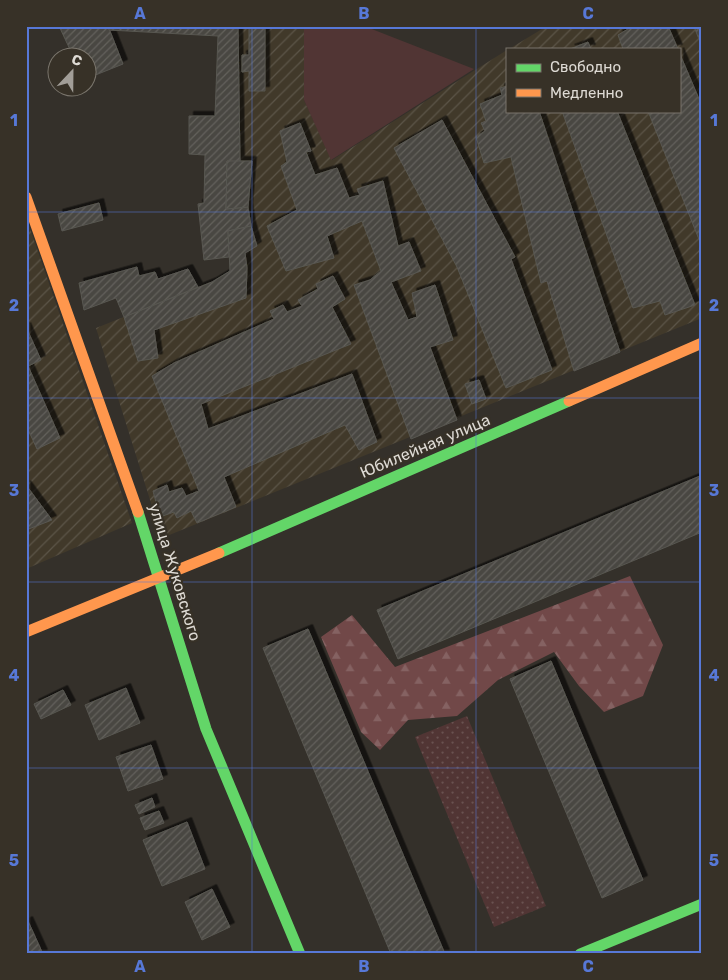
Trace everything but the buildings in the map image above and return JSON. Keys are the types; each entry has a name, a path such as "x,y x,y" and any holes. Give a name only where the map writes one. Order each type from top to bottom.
{"street":[{"name":"улица Жуковского","path":"26,197 96,389 161,578 206,729 300,954"},
{"name":"Юбилейная улица","path":"26,632 161,578 702,343"},
{"path":"580,954 702,904"}],"shaded area":[{"path":"238,26 304,26 304,100 332,160 506,51 506,112 680,112 680,48 511,48 547,26 702,26 702,318 162,538 96,328 212,282 230,271 226,209 240,161"},
{"path":"304,26 364,26 474,69 331,160 304,100"},
{"path":"26,217 132,523 26,569"},
{"path":"467,716 546,906 494,927 415,737"}],"green space":[{"path":"630,576 663,645 643,696 604,712 579,686 554,652 498,680 457,716 408,720 380,750 361,732 321,637 352,615 395,667"}],"traffic: fast":[{"path":"219,553 569,401"},
{"path":"138,512 206,729 300,954"},
{"path":"580,954 702,904"}],"traffic: slow":[{"path":"26,197 138,512"},
{"path":"569,401 702,343"},
{"path":"26,632 219,553"}]}
